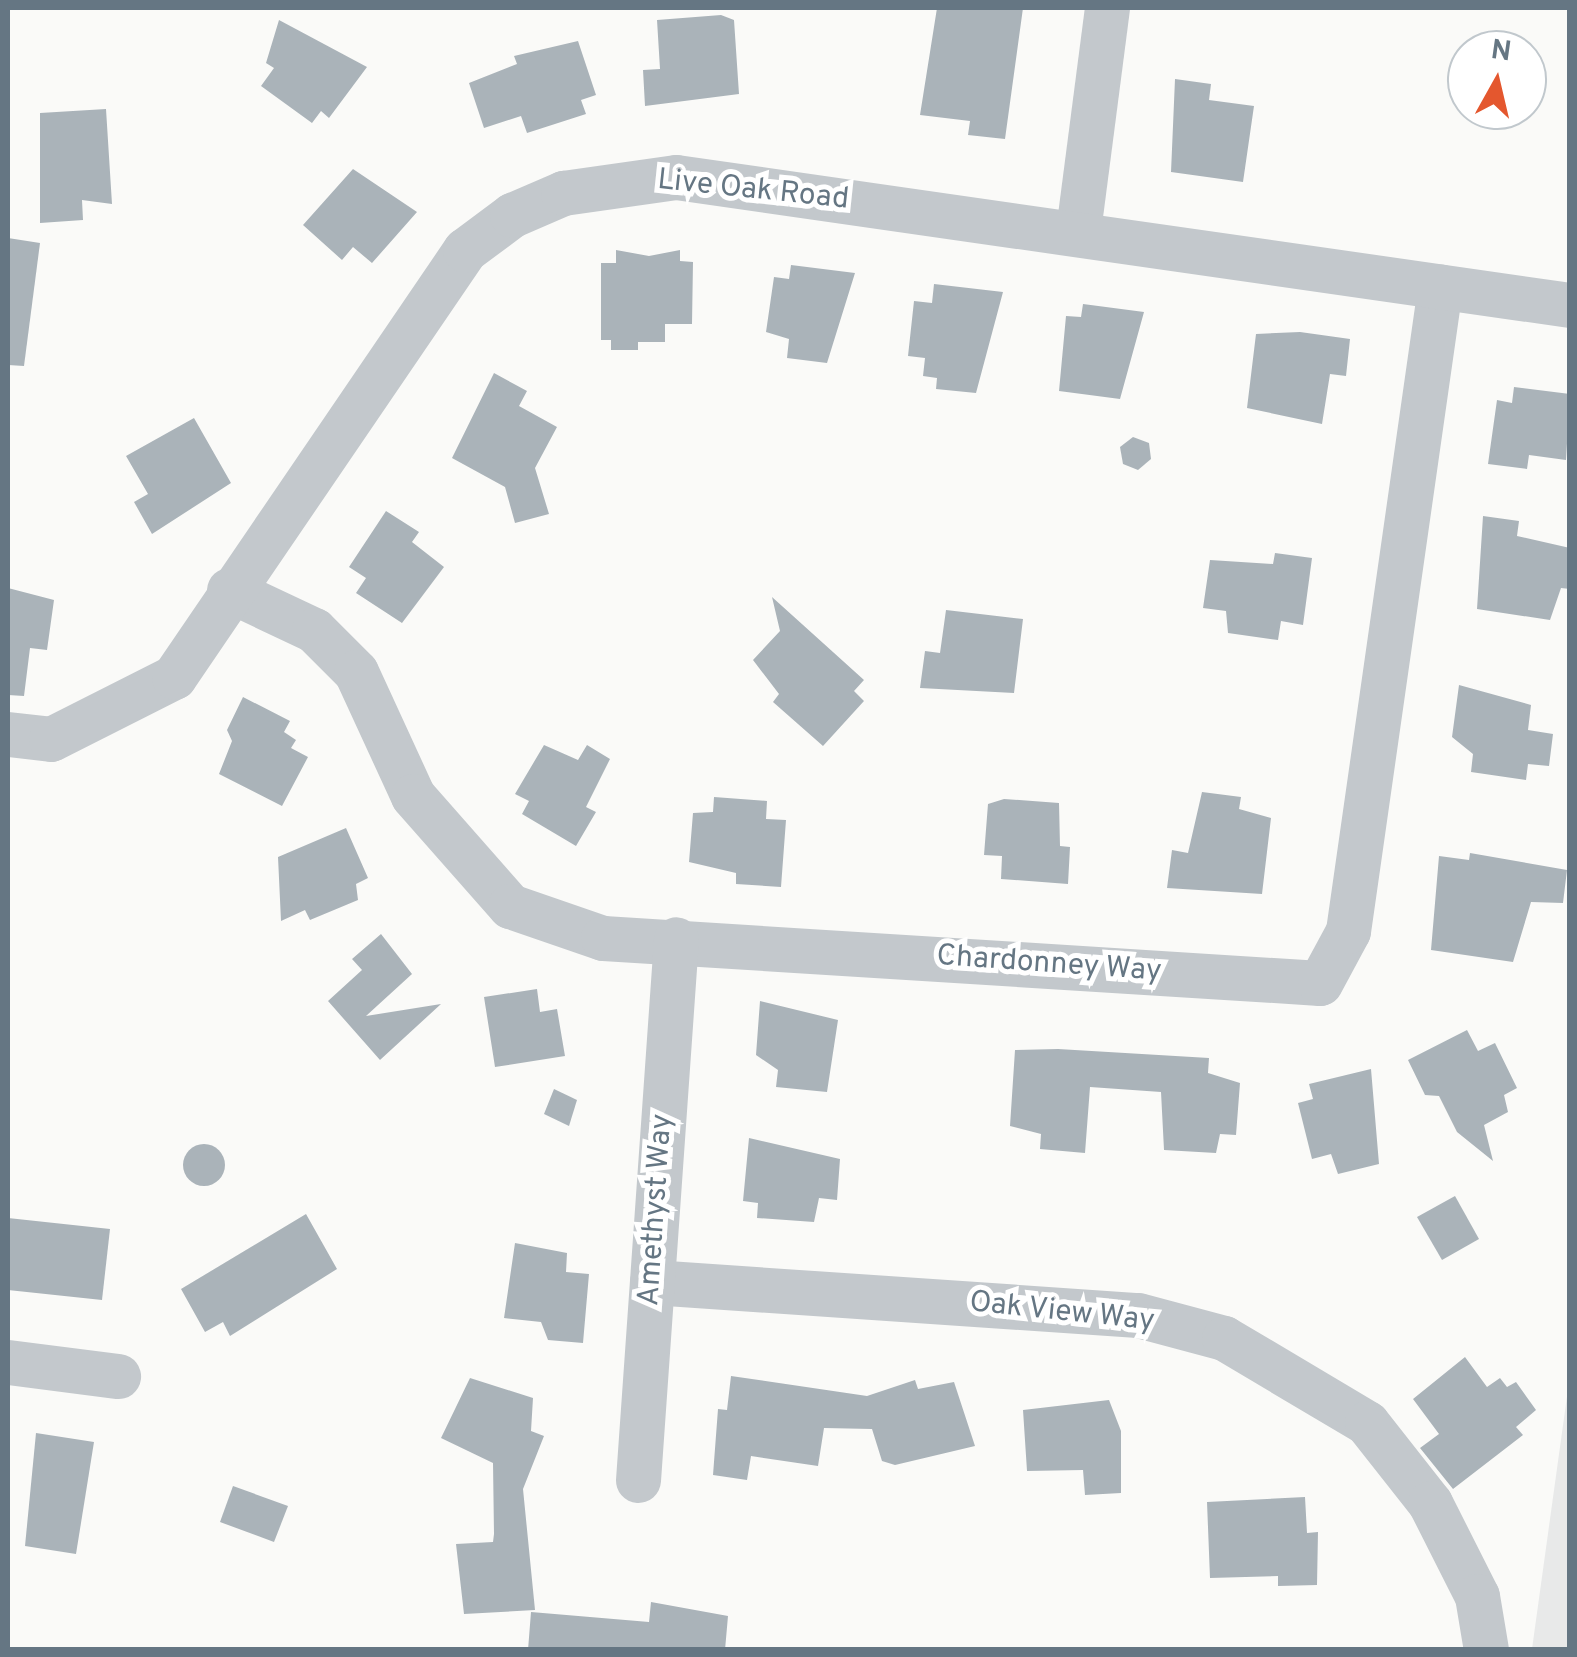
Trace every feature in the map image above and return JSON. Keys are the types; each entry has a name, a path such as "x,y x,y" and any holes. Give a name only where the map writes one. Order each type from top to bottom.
{"street":[{"path":"1078,232 1107,8"},
{"name":"Live Oak Road","path":"8,734 51,739 174,676 464,250 512,214 617,180 676,177 1570,305"},
{"name":"Chardonney Way","path":"229,590 314,630 356,672 413,796 510,906 602,938 676,939 1320,983 1348,931 1440,287"},
{"name":"Amethyst Way","path":"638,1480 676,939"},
{"name":"Oak View Way","path":"652,1282 1138,1315 1224,1338 1367,1423 1430,1503 1477,1596 1486,1650"},
{"path":"8,1362 118,1376"}],"shaded area":[{"path":"1569,1382 1569,1649 1532,1649"}],"building":[{"path":"937,8 1023,8 1005,139 968,135 970,121 920,115"},
{"path":"721,15 734,20 739,94 645,106 643,70 660,69 657,20"},
{"path":"279,20 367,67 329,118 321,111 312,123 261,86 274,68 266,63"},
{"path":"578,41 596,95 581,100 586,114 527,133 521,116 484,128 469,83 517,64 514,56"},
{"path":"1175,79 1211,84 1209,100 1254,106 1243,182 1171,172"},
{"path":"106,109 112,204 82,200 83,220 40,223 40,113"},
{"path":"353,169 417,212 372,263 353,247 342,260 303,225"},
{"path":"8,238 40,243 24,366 8,365"},
{"path":"616,250 649,256 680,250 680,261 693,262 692,324 665,324 665,342 638,342 638,350 611,350 611,340 601,340 601,263 616,263"},
{"path":"791,265 855,273 827,363 787,358 789,339 766,332 774,277 789,279"},
{"path":"934,284 1003,292 976,393 936,389 937,378 923,376 925,358 908,356 914,301 932,303"},
{"path":"1083,304 1144,312 1120,399 1059,391 1066,316 1081,317"},
{"path":"1300,332 1350,339 1346,376 1330,374 1322,424 1247,408 1256,334"},
{"path":"494,373 527,391 519,406 557,427 535,468 549,514 515,523 505,487 452,458"},
{"path":"1514,387 1570,394 1566,460 1529,455 1527,469 1488,464 1497,400 1512,403"},
{"path":"194,418 231,483 152,534 134,502 148,494 126,456"},
{"path":"1133,437 1149,443 1151,459 1138,470 1123,464 1120,447"},
{"path":"386,511 419,532 412,542 444,567 402,623 356,593 366,578 349,567"},
{"path":"1483,516 1519,521 1517,536 1570,548 1570,589 1561,588 1550,620 1477,609"},
{"path":"1275,553 1312,558 1303,625 1281,621 1278,640 1228,633 1226,611 1203,608 1210,560 1273,564"},
{"path":"8,588 54,600 47,650 30,648 24,696 8,695"},
{"path":"772,597 864,680 854,691 864,701 823,746 773,702 779,694 753,660 780,631"},
{"path":"946,610 1023,619 1014,693 920,688 925,651 940,653"},
{"path":"1459,685 1531,705 1528,730 1553,734 1549,766 1528,764 1526,780 1471,772 1473,754 1452,737"},
{"path":"243,697 290,721 284,732 296,740 291,748 308,757 282,806 219,774 232,741 227,730"},
{"path":"544,745 578,760 587,745 610,759 586,807 596,812 576,846 522,814 529,801 515,794"},
{"path":"1202,792 1241,797 1239,809 1271,818 1262,894 1167,888 1172,850 1188,853"},
{"path":"714,797 767,801 766,819 786,820 781,887 736,884 736,873 689,862 693,813 713,812"},
{"path":"1004,799 1059,803 1060,846 1070,847 1068,884 1001,879 1002,856 984,855 988,804"},
{"path":"346,828 368,878 356,884 358,900 310,920 305,910 281,921 278,857"},
{"path":"1470,853 1567,870 1563,903 1531,902 1513,962 1431,950 1439,856 1469,860"},
{"path":"381,934 412,974 366,1016 441,1004 380,1060 328,1001 362,970 352,959"},
{"path":"537,989 540,1012 557,1009 565,1056 495,1067 484,997"},
{"path":"760,1001 838,1020 827,1092 776,1087 778,1070 756,1055"},
{"path":"1467,1030 1478,1051 1495,1043 1517,1088 1504,1095 1508,1112 1484,1125 1493,1161 1457,1132 1439,1096 1425,1095 1408,1060"},
{"path":"1015,1050 1209,1058 1208,1073 1240,1083 1236,1135 1220,1134 1216,1153 1164,1150 1161,1092 1090,1087 1085,1153 1040,1149 1041,1134 1010,1126"},
{"path":"1371,1069 1379,1164 1338,1174 1331,1154 1312,1159 1298,1103 1313,1099 1309,1084"},
{"path":"554,1089 577,1100 569,1126 544,1114"},
{"path":"749,1138 840,1159 837,1200 819,1198 814,1222 757,1218 758,1203 743,1201"},
{"path":"204,1144 219,1150 225,1165 219,1180 204,1186 189,1180 183,1165 189,1150"},
{"path":"1455,1196 1479,1239 1442,1260 1417,1217"},
{"path":"306,1214 337,1269 230,1336 223,1322 205,1332 181,1289"},
{"path":"8,1218 110,1229 102,1300 8,1290"},
{"path":"515,1243 567,1253 566,1272 589,1274 583,1343 548,1340 541,1322 504,1318"},
{"path":"1465,1357 1487,1387 1500,1378 1507,1387 1516,1382 1536,1410 1516,1427 1523,1435 1453,1489 1420,1448 1439,1434 1413,1399"},
{"path":"731,1376 867,1396 915,1380 918,1389 954,1382 975,1446 895,1465 882,1461 872,1429 824,1428 818,1466 751,1456 747,1480 713,1475 718,1409 727,1410"},
{"path":"470,1378 533,1398 531,1431 544,1436 523,1489 535,1610 464,1614 456,1544 493,1542 494,1534 493,1463 441,1438"},
{"path":"1109,1400 1121,1431 1121,1493 1085,1495 1083,1470 1027,1471 1023,1410"},
{"path":"36,1433 94,1442 76,1554 25,1546"},
{"path":"233,1486 288,1506 274,1542 220,1522"},
{"path":"1305,1497 1307,1533 1318,1532 1317,1585 1278,1586 1278,1576 1210,1578 1207,1502"},
{"path":"651,1602 728,1616 725,1650 528,1650 531,1612 649,1622"}]}
